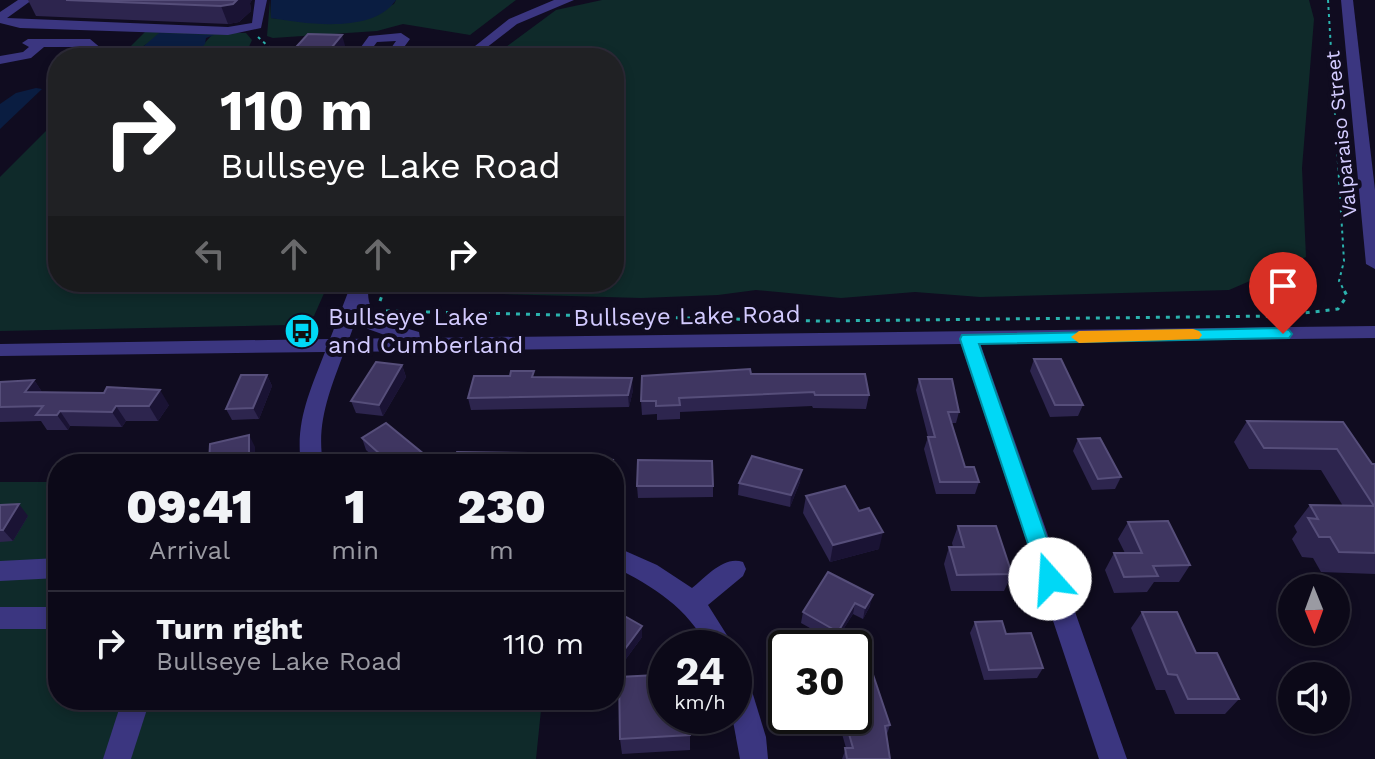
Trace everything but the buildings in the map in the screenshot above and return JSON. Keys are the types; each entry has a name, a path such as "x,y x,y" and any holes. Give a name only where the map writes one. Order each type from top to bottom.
{"street":[{"path":"0,19 26,0"},
{"path":"0,19 20,24 228,31 257,26 261,0"},
{"path":"511,25 535,0"},
{"path":"480,48 540,7 568,0"},
{"name":"Valparaiso Street","path":"1347,0 1368,116 1375,264"},
{"path":"0,32 38,47 27,55 0,60"},
{"path":"368,48 378,36 404,39 397,48"},
{"path":"28,43 90,43 95,48"},
{"path":"310,454 308,440 311,414 357,292"},
{"path":"360,292 361,312 371,324 387,331 460,344"},
{"name":"Bullseye Lake Road","path":"0,350 1375,332"},
{"path":"969,339 1113,759"},
{"path":"624,561 671,584 692,603 713,630"},
{"path":"0,571 48,569"},
{"path":"692,603 734,569"},
{"path":"0,618 48,618"},
{"path":"117,759 133,710"},
{"path":"751,734 754,759"}],"path":[{"path":"383,292 376,311 821,321 1279,316 1338,309 1347,296 1339,281 1344,261 1328,0"},
{"path":"257,26 257,37 273,48"}],"green space":[{"path":"270,0 271,18 316,22 362,20 394,4 396,0 516,0 470,35 403,24 377,31 273,38 267,36"},
{"path":"602,0 1309,0 1314,19 1302,168 1306,257 1229,290 980,297 915,292 841,298 756,290 641,298 434,292 624,292 624,48 505,48 556,10"},
{"path":"145,32 246,33 252,40 248,48 200,48 211,36 167,37 140,48 129,48"},
{"path":"48,129 48,292 325,292 314,316 288,325 0,331 0,177"},
{"path":"0,482 48,482 48,710 541,710 536,759 0,759"}],"water":[{"path":"271,0 396,0 372,18 320,24 271,18"},
{"path":"159,33 214,35 206,38 201,48 142,48"},
{"path":"42,89 0,129 0,104 16,93"}],"slow traffic":[{"path":"1079,337 1193,335"}],"place":[{"name":"Bullseye Lake and Cumberland","path":"302,331"}],"route":[{"path":"1050,579 969,339 1283,334"}]}
